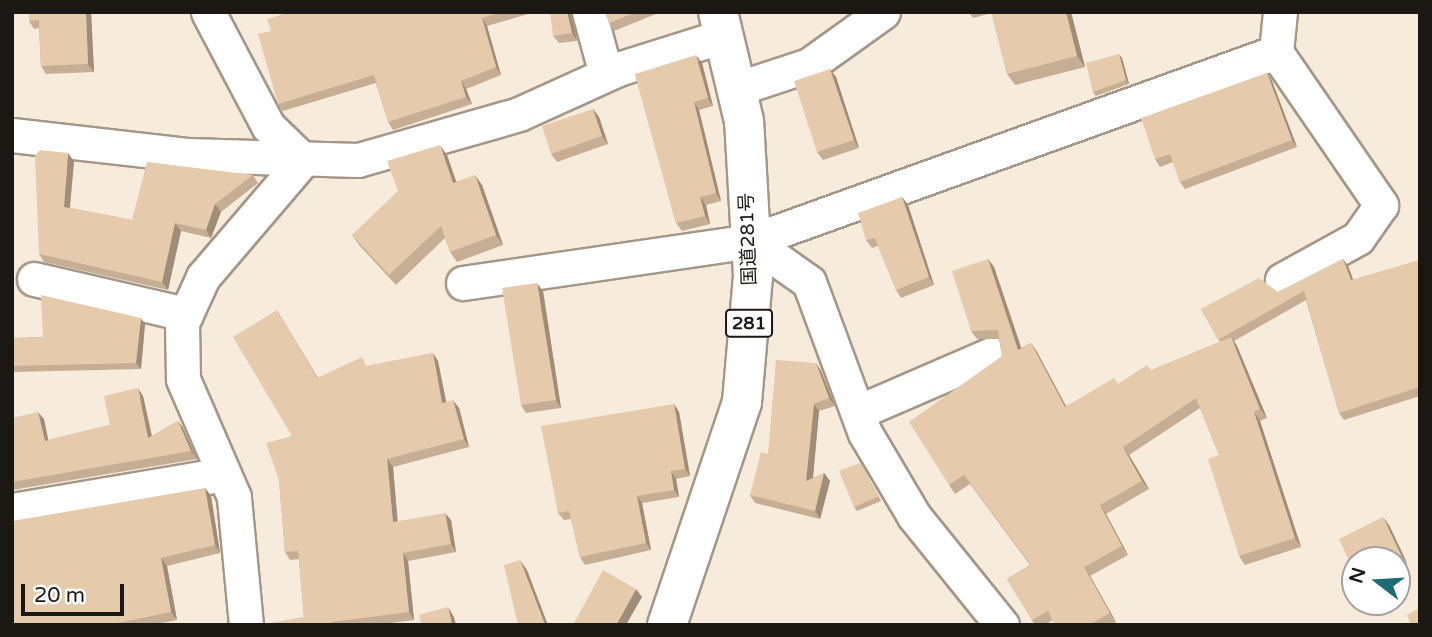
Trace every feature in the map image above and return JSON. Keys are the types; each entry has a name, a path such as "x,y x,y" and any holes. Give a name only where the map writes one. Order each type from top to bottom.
{"highway":[{"name":"国道281号","path":"667,625 742,402 751,241 744,121 720,24"}],"street":[{"path":"208,12 268,126 303,160"},
{"path":"589,12 606,74"},
{"path":"736,89 809,65 883,12"},
{"path":"1280,12 1276,52 1381,205 1358,238 1282,280"},
{"path":"12,135 187,155 358,160 430,144 606,74 720,24"},
{"path":"463,283 751,241 1276,52"},
{"path":"246,625 234,497 183,379 187,314 203,277 303,160"},
{"path":"751,241 809,282 858,412 914,516 1002,625"},
{"path":"34,279 187,314"},
{"path":"858,412 992,354"},
{"path":"12,510 224,474"}],"building":[{"path":"29,12 86,12 88,64 41,66 39,20 29,21"},
{"path":"281,12 503,12 482,18 496,67 461,81 466,97 388,122 374,75 278,104 258,34 271,31 267,19 281,15"},
{"path":"550,12 567,12 572,33 553,36"},
{"path":"605,12 637,12 609,23"},
{"path":"991,12 1066,12 1077,56 1007,74"},
{"path":"1119,54 1126,80 1093,92 1086,63"},
{"path":"696,55 708,98 694,102 716,193 700,197 705,216 676,223 635,74"},
{"path":"830,69 854,140 817,152 794,81"},
{"path":"1267,73 1292,140 1180,182 1170,154 1155,159 1141,118"},
{"path":"593,109 602,136 551,154 542,126"},
{"path":"440,145 453,183 475,175 496,235 450,252 441,226 389,275 352,235 398,191 387,161"},
{"path":"40,150 68,153 64,207 132,220 147,162 253,175 215,204 206,230 175,223 162,282 39,254 35,156"},
{"path":"902,197 929,277 896,290 875,238 866,240 858,213"},
{"path":"988,259 1018,350 1031,343 1065,407 1114,378 1118,384 1147,365 1151,370 1231,337 1260,409 1254,412 1295,538 1239,556 1208,459 1219,455 1196,398 1123,447 1142,481 1100,505 1122,546 1084,567 1110,613 1089,625 1055,625 1048,611 1032,620 1007,579 1031,565 964,475 949,485 909,422 1002,356 998,330 971,331 952,271"},
{"path":"1343,259 1351,280 1420,260 1420,387 1339,413 1304,291 1218,340 1201,309 1259,278 1278,292"},
{"path":"537,283 556,400 521,405 502,288"},
{"path":"41,295 141,318 136,363 12,366 12,338 43,337"},
{"path":"277,310 317,378 362,357 366,366 433,353 442,403 453,400 464,439 387,459 393,522 445,513 451,544 403,553 409,612 331,622 331,625 265,625 304,617 298,551 285,552 279,480 266,443 292,436 233,337"},
{"path":"776,360 816,363 829,398 814,404 806,481 824,473 815,511 750,495 761,452 768,454"},
{"path":"138,388 148,438 178,421 191,451 12,482 12,418 38,412 45,441 110,425 104,396"},
{"path":"674,404 685,469 671,471 674,490 637,496 646,543 580,557 569,511 558,513 541,426"},
{"path":"860,463 878,497 854,507 839,471"},
{"path":"205,488 215,545 161,558 171,612 108,625 12,625 12,521"},
{"path":"1383,517 1397,546 1342,546 1339,539"},
{"path":"520,560 545,625 518,625 504,565"},
{"path":"603,570 636,589 616,625 573,625"},
{"path":"448,607 452,625 422,625 419,615"},
{"path":"1420,608 1420,625 1411,625 1407,616 1411,616 1411,613"}]}
